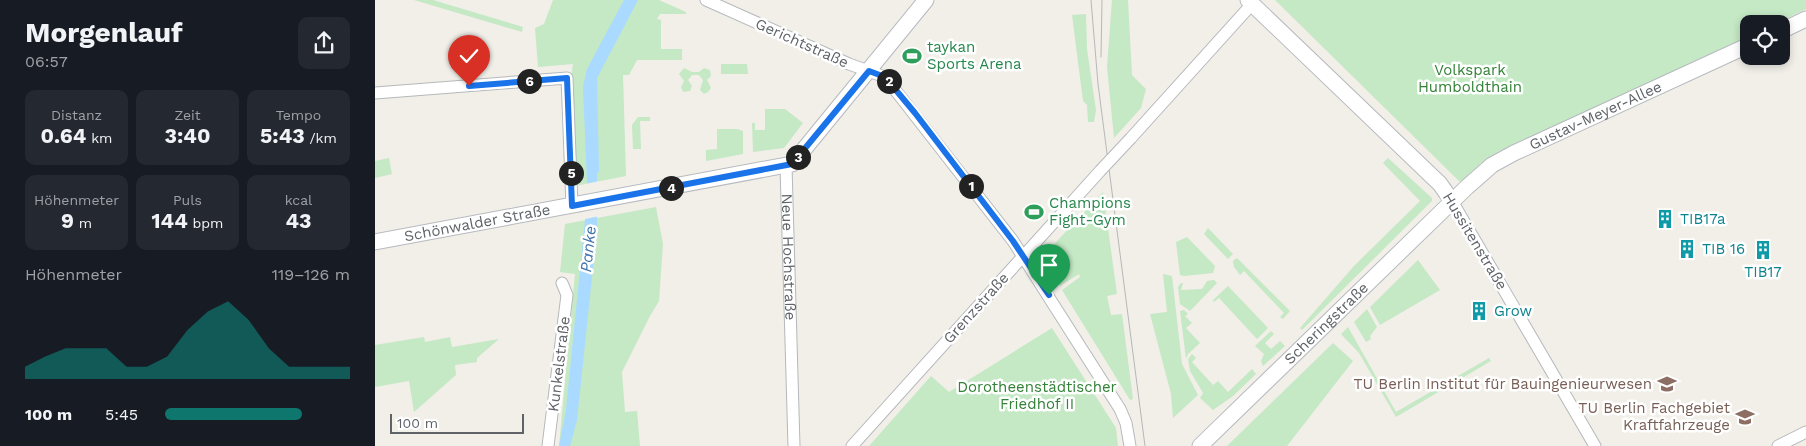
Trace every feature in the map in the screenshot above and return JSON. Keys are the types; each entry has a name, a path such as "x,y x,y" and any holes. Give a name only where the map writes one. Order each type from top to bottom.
{"street":[{"name":"Gerichtstraße","path":"706,0 849,64 885,77 1023,256 1120,409 1126,423 1130,446"},
{"path":"786,166 792,164 926,0"},
{"name":"Grenzstraße","path":"852,446 1131,138 1250,2"},
{"name":"Hussitenstraße","path":"1250,2 1440,184 1452,201 1595,446"},
{"path":"1790,26 1806,19"},
{"name":"Gustav-Meyer-Allee","path":"1452,201 1492,165 1514,153 1740,49"},
{"path":"375,93 567,78 578,205"},
{"name":"Schönwalder Straße","path":"375,242 786,166"},
{"name":"Neue Hochstraße","path":"786,166 794,446"},
{"name":"Scheringstraße","path":"1201,446 1452,201"},
{"name":"Kunkelstraße","path":"548,446 567,295 562,283"},
{"path":"1778,446 1806,432"}],"green space":[{"path":"414,0 433,0 523,27 522,32"},
{"path":"553,0 659,0 686,12 686,14 660,14 657,19 661,20 661,49 682,49 682,60 637,60 629,75 623,75 626,176 575,186 571,77 573,64 538,67 535,28 544,24"},
{"path":"1112,0 1128,0 1132,75 1146,89 1141,108 1114,138 1107,67"},
{"name":"Volkspark Humboldthain","path":"1275,0 1806,0 1806,9 1790,17 1790,15 1740,15 1740,40 1498,152 1481,163 1460,182"},
{"path":"1086,14 1087,49 1096,110 1094,122 1088,122 1087,105 1083,101 1072,15"},
{"path":"721,64 747,64 748,74 721,74"},
{"path":"684,68 692,72 699,72 704,68 710,70 711,76 707,80 711,88 708,92 704,94 700,90 703,80 699,75 692,75 688,80 692,86 690,91 683,92 681,87 684,81 679,74"},
{"path":"765,109 785,109 803,123 784,148 753,152 752,123 755,123 755,130 765,130"},
{"path":"638,117 650,117 650,121 640,121 641,149 633,149 632,125"},
{"path":"717,129 737,129 743,131 743,154 706,161 706,150 717,149"},
{"path":"389,158 392,174 375,178 375,161"},
{"path":"1388,158 1432,198 1432,201 1302,330 1300,328 1354,266 1420,201 1383,163"},
{"path":"1103,192 1117,294 1107,296 1111,315 1122,314 1133,399 1130,400 1062,290 1080,277 1079,274 1060,286 1043,261 1043,256"},
{"path":"656,207 663,244 659,301 622,372 625,412 637,411 640,446 559,446 575,274 560,272 565,224"},
{"path":"1208,228 1233,254 1228,259 1204,234"},
{"path":"1187,237 1215,266 1213,273 1180,275 1176,242"},
{"path":"1237,258 1290,311 1283,319 1280,317 1284,313 1244,271 1240,275 1234,267 1233,261"},
{"path":"1418,260 1440,290 1380,325 1370,307"},
{"path":"1163,274 1172,276 1182,364 1198,395 1173,418 1171,394 1150,314 1167,312"},
{"path":"1214,280 1217,283 1190,311 1180,304 1178,287 1181,283 1183,283 1181,290 1202,289 1207,281"},
{"path":"1228,286 1268,328 1257,339 1219,298 1214,302 1213,300"},
{"path":"1367,309 1377,327 1370,336 1371,339 1366,342 1354,322"},
{"path":"1184,310 1188,314 1185,316 1192,323 1186,328 1200,343 1188,354 1186,359 1180,311"},
{"path":"1348,327 1396,412 1489,358 1491,361 1396,417 1359,353 1341,334"},
{"name":"Dorotheenstädtischer Friedhof II","path":"1052,328 1116,428 1118,446 869,446 931,376 949,392"},
{"path":"1271,331 1274,334 1265,343 1271,349 1280,341 1285,346 1263,366 1261,361 1264,354 1255,346"},
{"path":"424,337 425,342 450,337 452,347 499,339 477,358 477,362 455,365 456,375 414,412 409,381 375,387 375,345"},
{"path":"1333,343 1353,361 1287,446 1227,446"},
{"path":"1192,354 1196,358 1192,362 1213,385 1218,381 1228,392 1252,369 1256,374 1233,396 1213,410 1200,398 1203,393 1190,371 1188,359"}],"water":[{"name":"Panke","path":"624,0 638,0 597,78 599,172 597,173 597,230 577,420 570,446 559,446 566,410 585,220 587,183 583,87 587,69"}],"pier":[{"path":"600,181 600,216 585,219 585,184"}],"tram line":[{"path":"1091,0 1098,84 1145,446"},
{"path":"1101,57 1102,0"}],"place":[{"name":"taykan Sports Arena","path":"912,56"},
{"name":"Champions Fight-Gym","path":"1034,212"},
{"name":"TIB17a","path":"1665,219"},
{"name":"TIB 16","path":"1687,249"},
{"name":"TIB17","path":"1763,250"},
{"name":"Grow","path":"1479,311"},
{"name":"TU Berlin Institut für Bauingenieurwesen","path":"1667,384"},
{"name":"TU Berlin Fachgebiet Kraftfahrzeuge","path":"1745,417"}],"route":[{"path":"469,86 567,78 572,206 792,164 869,71 881,75 885,77 915,113 975,191 1013,241 1049,295"}]}
